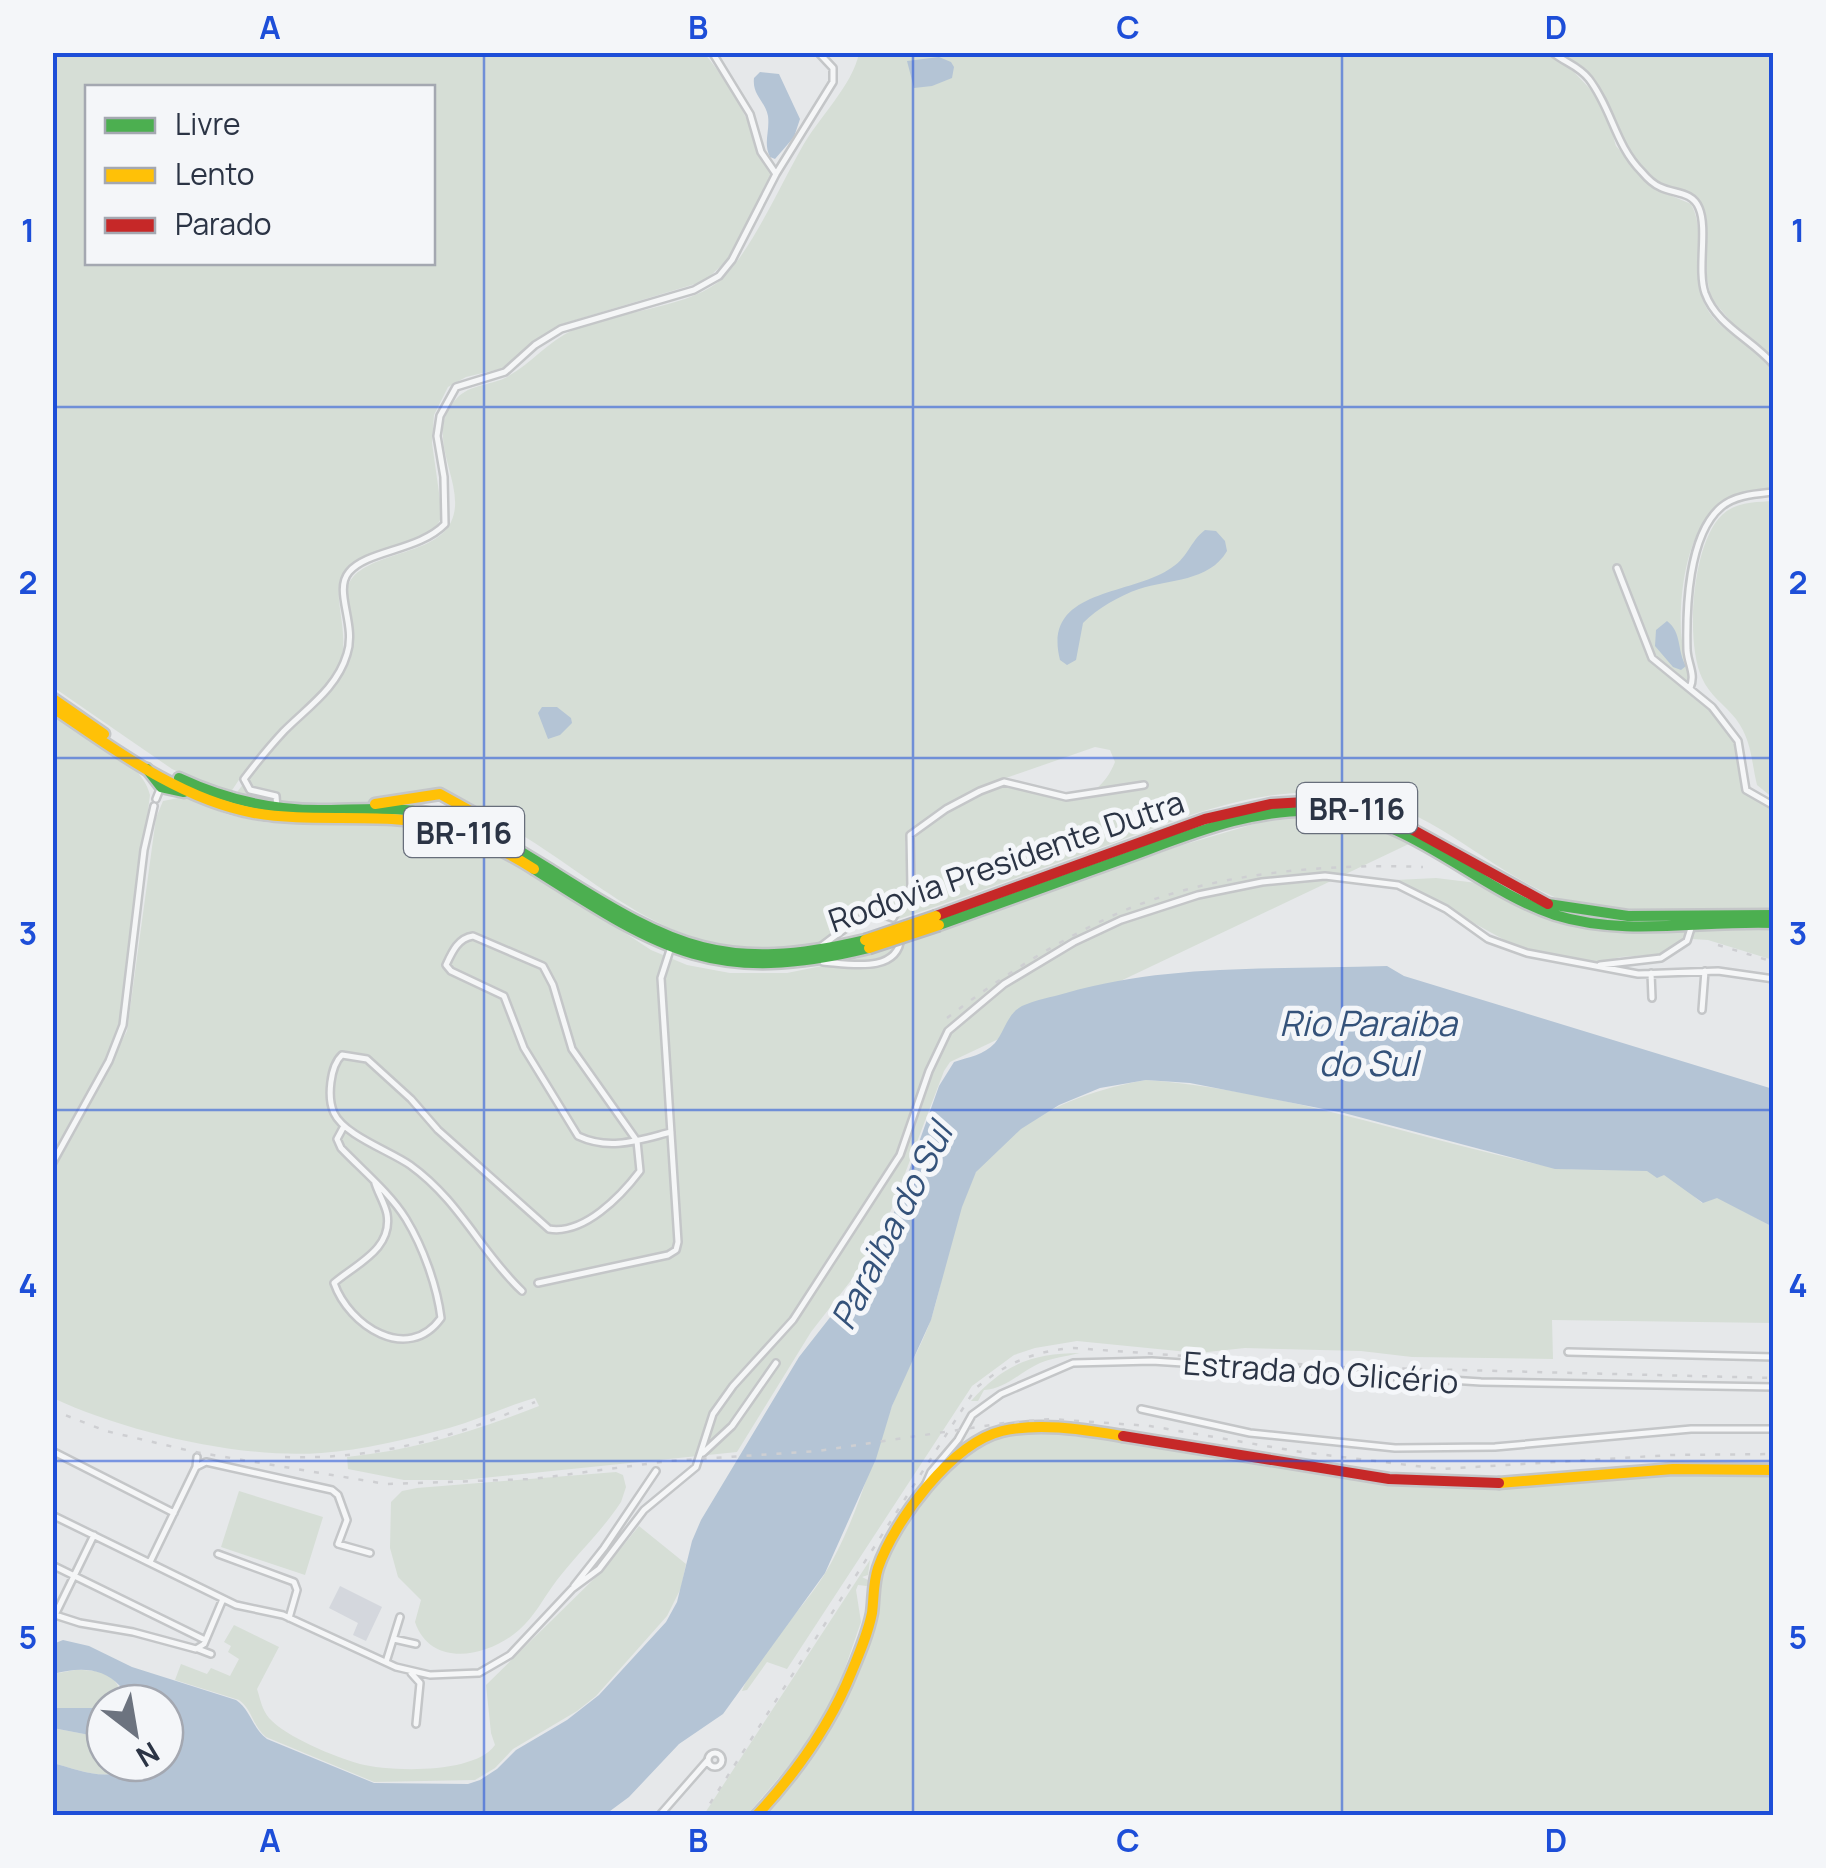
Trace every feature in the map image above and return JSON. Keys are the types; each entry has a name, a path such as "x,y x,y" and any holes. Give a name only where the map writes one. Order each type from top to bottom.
{"main road":[{"name":"Rodovia Presidente Dutra","path":"52,698 184,781 231,799 278,808 408,809 446,817 478,827 643,928 674,942 733,957 814,958"},
{"name":"Rodovia Presidente Dutra","path":"52,707 146,768 195,794 264,815 408,818 460,831 516,857 624,927 670,950 745,966 814,958 867,944 1219,824 1301,810 1352,814 1391,825 1552,914 1616,926 1774,923"},
{"path":"146,768 157,798 195,794"},
{"path":"347,810 440,794 496,825 536,860"},
{"name":"Rodovia Presidente Dutra","path":"937,920 1225,812 1278,802 1354,807 1406,824 1527,894 1566,909 1624,918 1774,915"},
{"path":"756,1816 787,1780 835,1706 851,1674 871,1615 876,1570 923,1490 978,1440 1008,1430 1090,1431 1370,1477 1433,1482 1505,1483 1700,1469 1774,1470"}],"street":[{"path":"712,52 754,122 760,152 776,174"},
{"path":"278,808 276,796 250,790 244,779 266,750 334,684 342,670 351,633 342,589 346,574 361,563 420,541 445,524 444,477 437,436 440,416 451,392 461,383 504,372 561,329 706,284 718,276 732,260 776,174 833,82 833,68 818,52"},
{"path":"1552,52 1576,65 1589,80 1610,113 1618,141 1635,165 1656,186 1684,194 1697,204 1702,220 1707,296 1727,326 1750,341 1774,365"},
{"path":"1690,688 1694,676 1687,650 1690,582 1706,527 1726,503 1774,492"},
{"path":"1617,568 1652,658 1712,706 1738,741 1746,790 1774,806"},
{"path":"893,918 910,888 910,836 965,798 1004,782 1066,797 1144,785"},
{"path":"52,1164 109,1060 123,1025 144,850 157,798"},
{"path":"701,1455 714,1414 732,1386 794,1320 900,1155 928,1071 948,1031 1004,984 1074,942 1121,920 1198,895 1262,882 1324,876 1398,886 1446,909 1488,938 1527,952 1650,973 1705,970 1774,979"},
{"path":"883,914 893,918 902,941 888,960 870,965 814,958 868,916 883,914"},
{"path":"1592,966 1661,958 1687,941 1692,924"},
{"path":"522,1291 502,1272 460,1210 412,1167 344,1126 334,1112 331,1092 335,1062 342,1055 367,1060 411,1098 438,1130 549,1228 563,1231 625,1191 640,1171 637,1141 572,1050 553,984 542,966 472,936 465,937 453,950 446,965 450,972 504,996 524,1048 578,1136 616,1146 637,1141 671,1132"},
{"path":"538,1284 676,1250 661,978 670,950"},
{"path":"1702,1010 1705,970"},
{"path":"1650,973 1652,998"},
{"path":"344,1126 337,1139 341,1148 374,1183 406,1220 438,1294 441,1318 431,1331 416,1338 386,1337 358,1324 334,1284 370,1258 384,1241 388,1216 374,1183"},
{"path":"1568,1352 1774,1358"},
{"name":"Estrada do Glicério","path":"923,1490 930,1472 958,1440 972,1415 1011,1390 1073,1364 1152,1361 1481,1382 1774,1387"},
{"path":"572,1589 599,1569 644,1510 686,1477 701,1455 732,1426 776,1363"},
{"path":"1142,1408 1250,1433 1395,1448 1495,1447 1690,1428 1774,1429"},
{"path":"52,1451 174,1513"},
{"path":"150,1562 197,1457"},
{"path":"196,1466 206,1462 332,1490 338,1494 347,1520 338,1545 370,1553"},
{"path":"52,1515 243,1608 290,1618 404,1669 456,1676 491,1668 517,1649 604,1548 656,1470"},
{"path":"94,1535 54,1614 211,1654"},
{"path":"218,1554 294,1582 297,1590 290,1618"},
{"path":"52,1565 204,1642"},
{"path":"196,1648 204,1642 223,1599"},
{"path":"386,1662 400,1618"},
{"path":"394,1639 416,1644"},
{"path":"404,1669 420,1683 416,1724"},
{"path":"659,1816 708,1760"}],"shaded area":[{"path":"52,53 704,53 739,104 771,174 727,260 705,281 562,324 533,341 504,368 466,377 448,387 434,415 432,443 442,514 427,534 369,557 346,571 339,590 343,654 325,689 267,745 229,795 172,769 53,687"},
{"path":"859,53 1548,53 1574,72 1607,116 1616,146 1653,188 1691,204 1698,228 1698,280 1705,305 1720,324 1755,349 1773,370 1773,489 1728,499 1714,509 1695,540 1684,578 1681,616 1689,685 1656,661 1654,664 1723,724 1738,750 1742,790 1773,811 1773,908 1637,911 1585,906 1534,887 1405,811 1377,800 1315,792 1255,798 1197,813 896,920 912,885 910,844 920,827 958,803 1000,786 1019,786 1058,799 1088,794 1104,781 1115,762 1110,750 1095,747 986,785 915,827 905,842 908,890 893,917 872,915 815,945 767,948 726,945 689,936 655,921 484,810 446,793 426,792 365,804 324,806 234,796 341,677 353,641 347,589 353,577 375,562 432,541 451,522 454,492 443,428 457,398 505,378 573,330 686,299 717,283 751,240 808,137 850,77"},
{"path":"1558,53 1773,53 1773,359 1733,324 1711,298 1704,214 1699,203 1684,191 1657,182 1641,166 1624,145 1599,87 1581,66"},
{"path":"1774,501 1773,798 1757,785 1741,727 1702,678 1693,618 1698,569 1712,529 1733,507"},
{"path":"53,712 123,758 145,782 150,795 121,1020 109,1053 52,1157"},
{"path":"183,797 229,815 269,823 406,823 467,836 519,863 651,950 687,965 730,973 787,973 856,959 1179,846 1261,822 1301,818 1350,822 1413,842 950,1062 877,1247 811,1332 737,1452 463,1480 404,1480 348,1469 347,1457 397,1450 469,1431 539,1406 535,1398 460,1425 402,1440 337,1452 289,1454 220,1447 149,1432 53,1398 53,1171 127,1031 156,818 163,801"},
{"path":"1436,878 1477,883 1561,921 1753,926 1773,930 1773,960 1708,940 1692,939 1664,954 1620,957 1592,965 1519,948 1396,880"},
{"path":"1146,1080 1249,1094 1551,1167 1640,1169 1665,1175 1702,1203 1717,1197 1773,1227 1773,1323 1552,1320 1553,1359 1412,1357 1361,1351 1245,1348 1198,1353 1077,1341 1014,1355 972,1386 787,1669 767,1662 747,1690 742,1691 757,1664 824,1575 845,1535 896,1395 928,1327 955,1222 976,1172 1010,1136 1052,1110 1099,1091"},
{"path":"1080,1353 1040,1363 1006,1383 984,1390 978,1401 971,1401 995,1378 1020,1364 1047,1355"},
{"path":"1041,1432 1097,1436 1401,1484 1456,1486 1695,1472 1773,1474 1773,1815 762,1816 832,1719 860,1656 886,1556 926,1494 979,1444 1000,1435"},
{"path":"616,1472 623,1475 626,1487 621,1502 519,1630 492,1647 462,1654 434,1647 423,1637 415,1622 421,1600 398,1577 390,1548 391,1502 402,1491"},
{"path":"239,1491 323,1517 305,1575 221,1547"},
{"path":"639,1526 686,1564 681,1588 667,1616 596,1696 513,1749 495,1768 475,1780 374,1782 266,1737 239,1700 175,1680 181,1664 207,1674 211,1668 230,1676 239,1659 228,1652 231,1646 224,1642 234,1625 279,1647 257,1689 263,1708 277,1725 299,1739 360,1764 411,1769 452,1766 485,1754 495,1745 486,1685 604,1569"},
{"path":"870,1560 868,1575 862,1577 872,1582 858,1585 856,1590 861,1622 836,1694 799,1754 747,1815 703,1816"},
{"path":"340,1586 382,1607 366,1641 353,1635 358,1623 329,1608"},
{"path":"96,1671 116,1683 85,1683 85,1708 53,1708 53,1674"},
{"path":"53,1728 85,1734 85,1772 53,1763"}],"water":[{"path":"939,57 951,62 952,78 914,88 907,61"},
{"path":"760,72 779,74 800,119 794,137 775,159 770,157 767,147 768,116 754,84"},
{"path":"1205,530 1216,531 1225,541 1227,551 1219,561 1199,574 1139,589 1109,603 1083,623 1076,660 1067,665 1060,660 1058,637 1063,620 1075,608 1168,570"},
{"path":"1667,621 1675,631 1686,666 1681,670 1673,667 1655,646 1656,630"},
{"path":"542,707 557,707 572,723 560,735 548,739 538,713"},
{"name":"Rio Paraiba do Sul","path":"1387,966 1404,976 1773,1089 1773,1227 1717,1198 1703,1203 1664,1175 1657,1178 1647,1171 1555,1169 1344,1113 1190,1083 1146,1080 1100,1088 1059,1105 1021,1129 976,1172 962,1207 931,1320 825,1573 723,1714 679,1744 629,1797 606,1814 53,1815 53,1763 85,1772 85,1783 185,1783 185,1684 236,1700 267,1739 374,1783 468,1784 480,1780 516,1750 567,1720 599,1695 666,1622 677,1602 701,1520 799,1357 864,1274 885,1238 939,1086 954,1062 991,1047 1022,1006 1105,983 1225,970"},
{"name":"Rio Paraiba do Sul","path":"63,1640 89,1646 132,1667 182,1683 117,1683 97,1672 80,1670 53,1674 53,1644"},
{"path":"53,1708 85,1708 85,1734 53,1728"}],"railway":[{"path":"947,1018 1054,946 1158,898 1271,873 1423,867"},
{"path":"1718,945 1774,962"},
{"path":"702,1816 976,1388 1021,1360 1073,1348 1340,1367 1774,1378"},
{"path":"285,1457 350,1455 413,1444 475,1426 535,1402"},
{"path":"52,1410 106,1431 195,1452 386,1484 533,1479 669,1461 818,1451 1051,1419 1150,1426 1301,1452 1441,1469 1671,1455 1774,1454"}],"traffic: fast":[{"path":"147,769 161,787 184,792"},
{"path":"179,778 213,792 265,805 411,810 457,821 501,840 635,920 703,947 774,954 865,940"},
{"path":"939,925 1192,834 1243,819 1295,811 1355,816 1385,826 1525,903 1582,922 1636,926 1774,923"},
{"path":"534,869 618,921 691,953 729,961 770,963 869,948"},
{"path":"1548,904 1628,916 1774,915"}],"traffic: slow":[{"path":"52,698 104,734"},
{"path":"52,707 148,770 226,806 271,815 430,824 483,842 534,869"},
{"path":"375,804 440,794 496,825 517,843"},
{"path":"865,940 936,916"},
{"path":"869,948 939,925"},
{"path":"756,1816 823,1730 866,1635 876,1574 886,1549 911,1507 945,1467 983,1438 1017,1428 1063,1428 1123,1436"},
{"path":"1499,1483 1673,1469 1774,1470"}],"traffic: jam":[{"path":"936,916 1205,819 1271,804 1305,802 1339,804 1395,820 1548,904"},
{"path":"1123,1436 1389,1479 1499,1483"}],"water label":[{"name":"Paraiba do Sul","path":"891,1226"}]}
